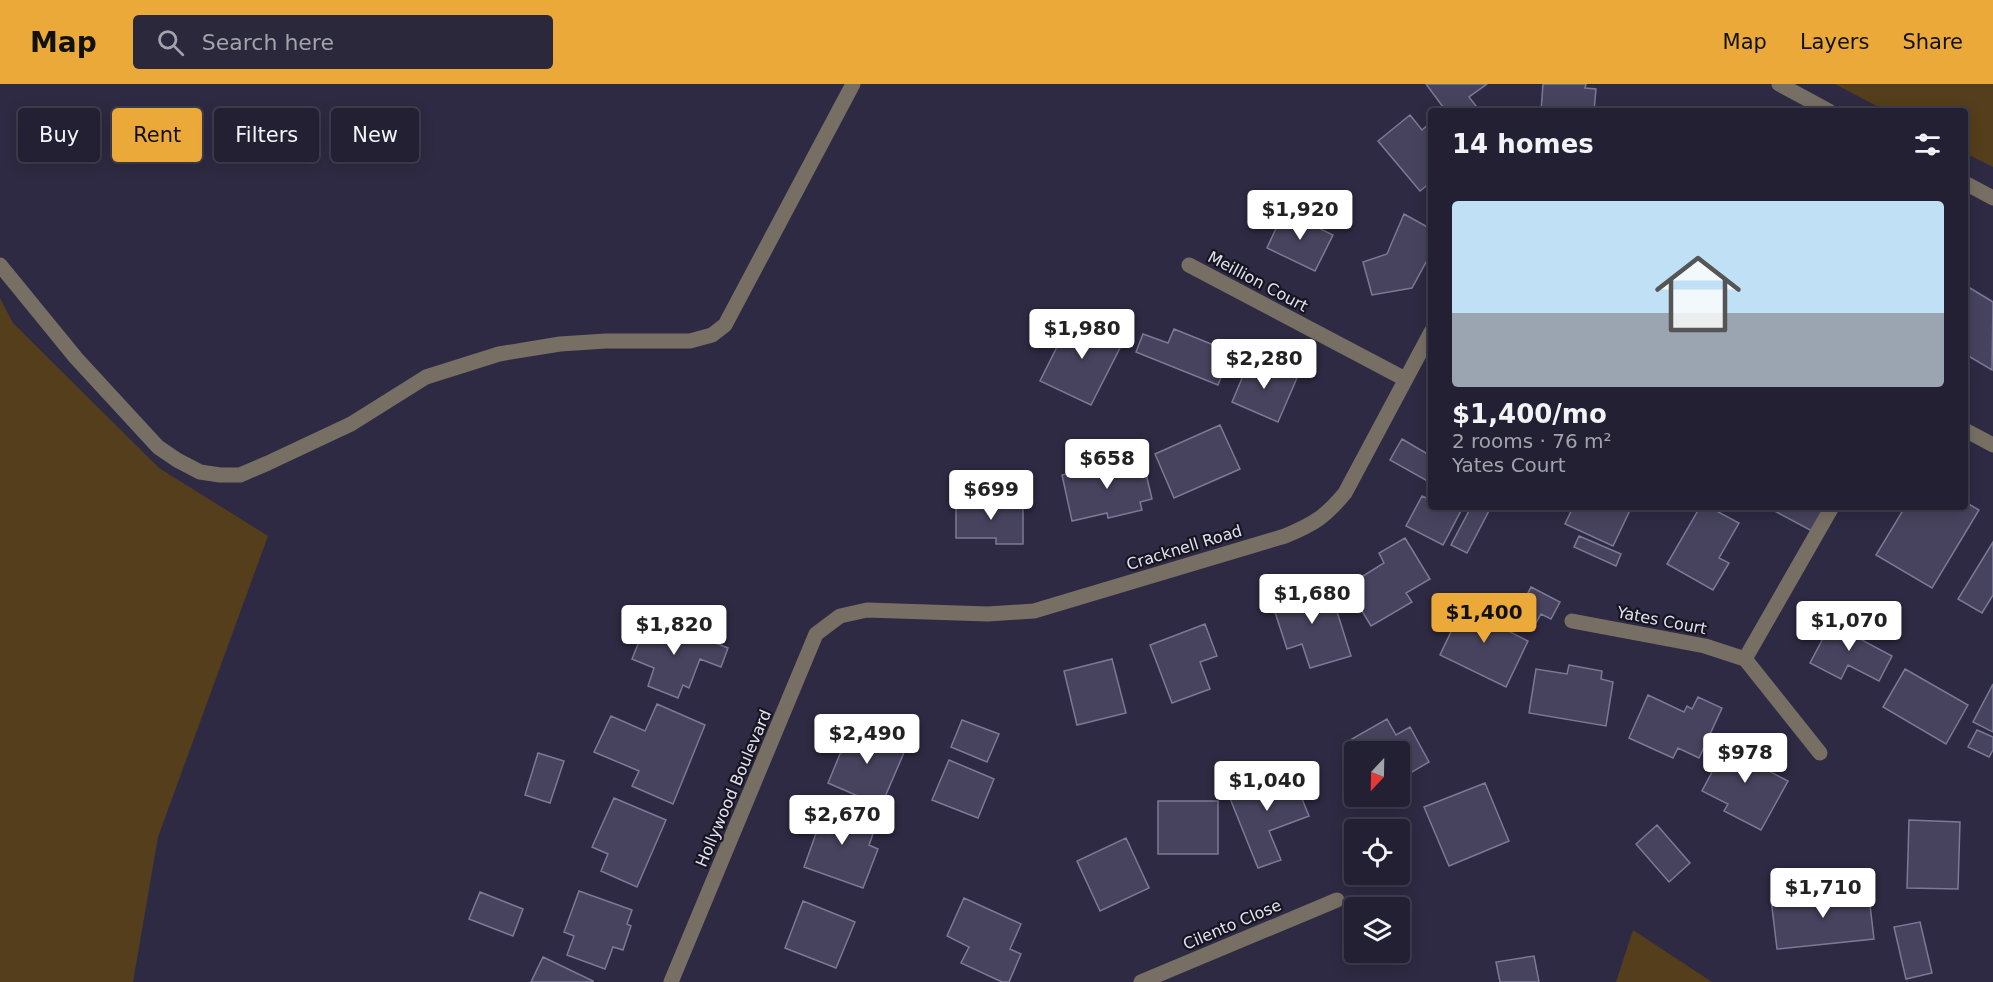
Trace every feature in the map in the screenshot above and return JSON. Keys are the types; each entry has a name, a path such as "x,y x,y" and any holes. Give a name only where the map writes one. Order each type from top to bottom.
{"street":[{"path":"0,265 76,358 158,447 200,472 240,475 312,444 351,424 426,377 500,354 561,344 606,341 690,341 712,335 725,325 853,84"},
{"path":"1779,84 1823,108"},
{"path":"1968,185 1993,198"},
{"name":"Meillion Court","path":"1189,265 1405,380"},
{"name":"Cracknell Road","path":"840,616 867,610 988,614 1034,611 1285,536 1301,529 1328,513 1345,493 1428,338"},
{"path":"1968,432 1993,445"},
{"path":"1820,753 1745,659 1830,510"},
{"name":"Hollywood Boulevard","path":"675,981 816,634 840,616"},
{"name":"Yates Court","path":"1572,621 1705,646 1745,659"},
{"name":"Cilento Close","path":"1141,982 1336,900"}],"shaded area":[{"path":"1835,84 1993,84 1993,167 1968,154 1968,108 1880,108"},
{"path":"0,298 13,323 159,468 268,536 158,837 133,982 0,982"},
{"path":"1633,930 1712,982 1616,982"}],"building":[{"path":"1426,84 1487,84 1469,97 1476,106 1473,108 1444,108"},
{"path":"1543,84 1586,84 1585,88 1596,89 1594,108 1541,108"},
{"path":"1410,115 1422,130 1428,125 1428,184 1420,191 1378,141"},
{"path":"1284,211 1333,235 1315,271 1267,248"},
{"path":"1404,214 1428,227 1428,259 1412,288 1372,295 1363,262 1387,254"},
{"path":"1968,287 1993,302 1992,370 1968,356"},
{"path":"1073,315 1124,340 1091,405 1040,381"},
{"path":"1174,329 1231,352 1218,385 1136,352 1143,334 1168,343"},
{"path":"1251,357 1297,378 1278,422 1232,402"},
{"path":"1220,425 1240,469 1174,498 1155,454"},
{"path":"1402,439 1428,454 1428,481 1390,460"},
{"path":"1142,457 1152,499 1140,502 1142,510 1108,518 1107,513 1072,521 1062,475"},
{"path":"1422,496 1428,499 1428,510 1461,510 1443,545 1406,526"},
{"path":"1023,501 1023,544 996,544 996,538 956,538 956,502"},
{"path":"1968,504 1979,510 1932,588 1876,555 1903,510 1968,510"},
{"path":"1469,510 1489,510 1467,553 1451,545"},
{"path":"1572,510 1630,510 1613,546 1565,524"},
{"path":"1698,510 1715,510 1739,523 1719,558 1729,563 1713,590 1667,564"},
{"path":"1773,510 1823,510 1812,531"},
{"path":"1579,536 1621,554 1616,566 1574,547"},
{"path":"1405,538 1430,579 1406,593 1412,602 1371,626 1347,586 1384,563 1379,553"},
{"path":"1993,542 1993,595 1982,613 1958,599"},
{"path":"1328,583 1351,656 1310,668 1302,644 1287,649 1271,600"},
{"path":"1531,587 1560,602 1551,619 1541,614 1533,628 1515,619"},
{"path":"1467,598 1503,616 1498,626 1528,641 1506,687 1440,655"},
{"path":"1835,616 1864,632 1860,639 1892,656 1879,681 1848,665 1841,679 1810,663"},
{"path":"649,617 728,648 721,667 700,659 689,688 683,685 678,698 648,686 654,668 632,659"},
{"path":"1205,624 1217,656 1200,662 1210,689 1172,703 1150,645"},
{"path":"1112,659 1126,713 1077,725 1064,671"},
{"path":"1569,665 1602,671 1601,679 1613,682 1606,726 1529,713 1536,669 1567,674"},
{"path":"1905,669 1968,705 1946,744 1883,707"},
{"path":"1993,684 1993,732 1973,722"},
{"path":"1648,695 1684,712 1687,706 1692,709 1698,697 1722,708 1699,758 1678,748 1673,758 1629,738"},
{"path":"657,704 705,725 673,804 632,786 639,771 594,752 611,716 645,731"},
{"path":"1387,719 1396,735 1410,727 1429,762 1410,773 1410,741 1350,740"},
{"path":"962,720 999,734 987,762 951,747"},
{"path":"852,725 906,748 881,806 828,783"},
{"path":"1977,730 1993,737 1993,750 1989,757 1968,747"},
{"path":"1731,736 1764,753 1757,765 1788,781 1761,830 1724,811 1728,804 1702,791"},
{"path":"538,753 564,761 550,803 525,795"},
{"path":"949,760 994,779 978,818 932,800"},
{"path":"1289,767 1309,816 1269,831 1281,860 1258,868 1227,791"},
{"path":"1485,783 1509,841 1449,866 1424,807"},
{"path":"614,798 666,820 637,887 601,871 608,854 592,847"},
{"path":"828,800 863,812 857,828 873,834 869,845 878,849 863,888 804,867"},
{"path":"1158,801 1218,801 1218,854 1158,854"},
{"path":"1909,820 1960,822 1958,889 1907,888"},
{"path":"1657,825 1690,863 1669,882 1636,844"},
{"path":"1126,838 1149,888 1100,911 1077,861"},
{"path":"1868,888 1874,939 1777,949 1771,899"},
{"path":"579,891 632,910 627,924 631,926 623,950 613,947 605,969 567,955 574,936 564,932"},
{"path":"480,892 523,909 513,936 469,919"},
{"path":"964,898 1021,924 1010,949 1021,954 1009,982 1002,982 961,963 969,947 947,936"},
{"path":"803,901 855,922 836,968 785,948"},
{"path":"1920,922 1932,973 1906,979 1894,927"},
{"path":"1534,956 1539,982 1500,982 1496,962"},
{"path":"543,957 593,981 593,982 531,982"}]}
